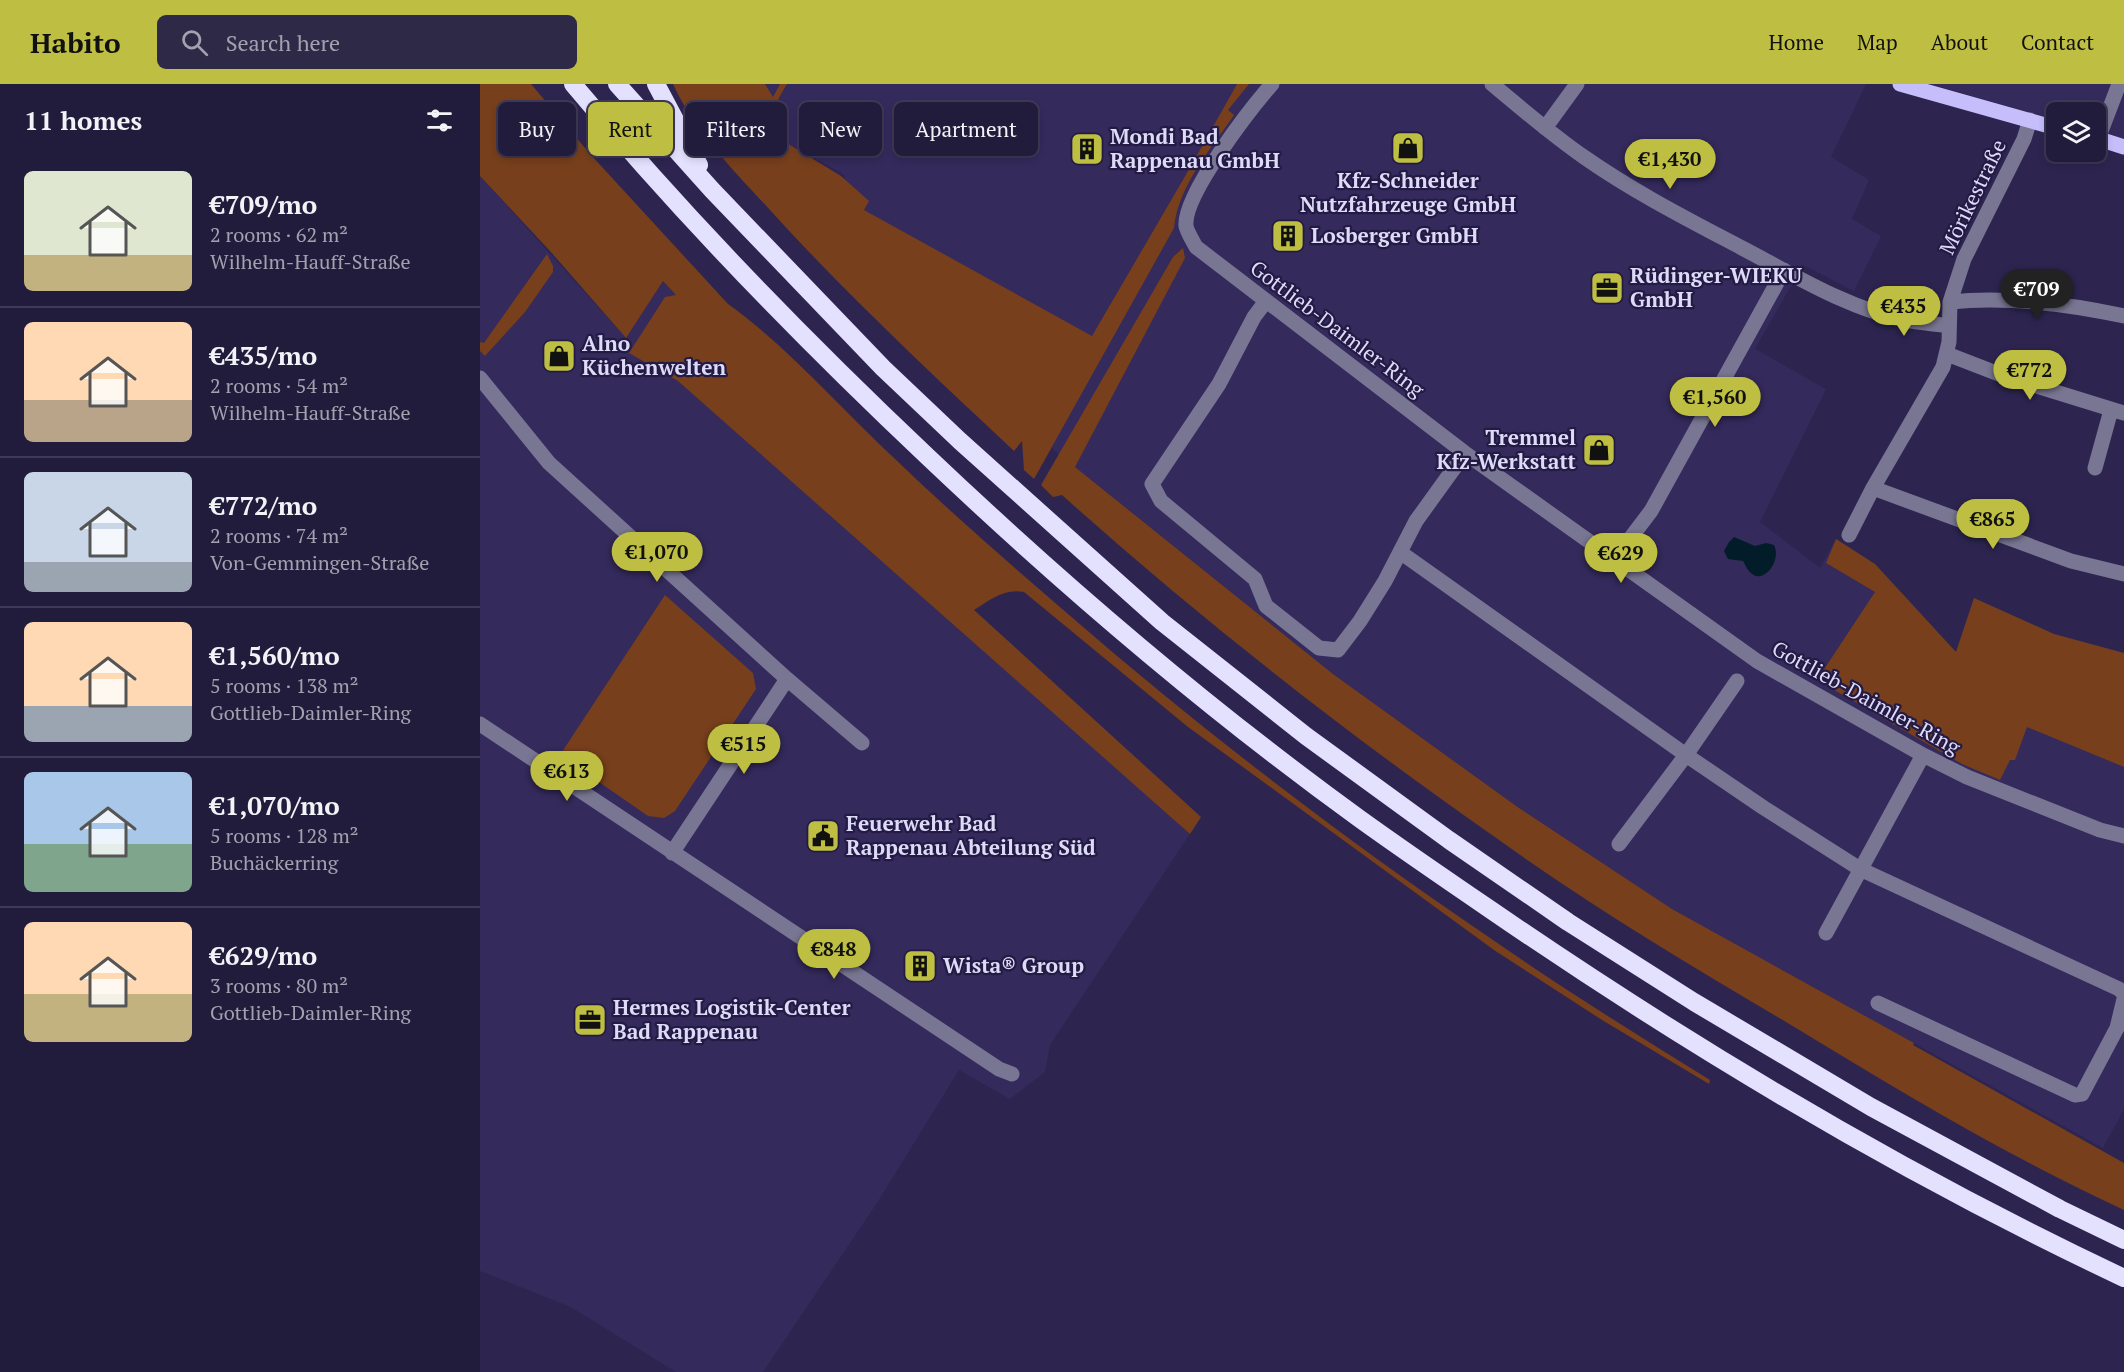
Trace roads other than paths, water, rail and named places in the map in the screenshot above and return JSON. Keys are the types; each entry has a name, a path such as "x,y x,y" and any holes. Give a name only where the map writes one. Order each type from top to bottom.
{"highway":[{"path":"573,84 688,216 762,295 866,399 1079,595 1293,769 1360,819 1547,949 1760,1084 1945,1187 2124,1278"},
{"path":"617,84 712,190 883,369 960,441 1162,622 1379,791 1568,922 1694,1002 1913,1130 2060,1209 2124,1240"},
{"path":"656,84 712,190"}],"main road":[{"path":"1900,84 2046,125"},
{"path":"2106,142 2124,147"}],"street":[{"name":"Gottlieb-Daimler-Ring","path":"1272,84 1245,115 1208,173 1190,207 1186,226 1196,247 1465,453 1757,661 1923,755 1967,777 2100,830 2124,836"},
{"path":"1492,84 1586,159 1670,210 1837,296 1905,320 1949,326"},
{"path":"1545,128 1577,84"},
{"path":"2106,117 2120,84"},
{"name":"Mörikestraße","path":"1849,535 1942,367 1947,354 1950,302 1964,259 2024,139 2030,120"},
{"path":"1609,555 1629,540 1651,511 1784,270"},
{"path":"1950,302 1976,299 2001,300 2082,307 2124,316"},
{"path":"1266,301 1254,317 1219,384 1152,484 1161,501 1255,579 1266,606 1319,648 1338,650 1360,621 1416,521 1465,453"},
{"path":"1947,354 2004,376 2117,411 2096,468"},
{"path":"480,378 549,463 787,679 862,743"},
{"path":"1873,488 2071,561 2124,574"},
{"path":"1400,552 1686,755 1860,869 2119,989 2124,994"},
{"path":"672,853 787,679"},
{"path":"1619,844 1686,755 1737,681"},
{"path":"480,724 999,1069 1012,1074"},
{"path":"1826,933 1923,755"},
{"path":"1878,1002 2075,1095 2082,1094 2117,1028 2124,999"}],"water":[{"path":"1734,537 1755,546 1766,543 1774,545 1775,558 1766,574 1756,576 1750,572 1743,561 1728,559 1724,551"}],"place":[{"name":"Kfz-Schneider Nutzfahrzeuge GmbH","path":"1408,148"},
{"name":"Mondi Bad Rappenau GmbH","path":"1087,149"},
{"name":"Losberger GmbH","path":"1288,236"},
{"name":"Rüdinger-WIEKU GmbH","path":"1607,288"},
{"name":"Alno Küchenwelten","path":"559,356"},
{"name":"Tremmel Kfz-Werkstatt","path":"1599,450"},
{"name":"Feuerwehr Bad Rappenau Abteilung Süd","path":"823,836"},
{"name":"Wista® Group","path":"920,966"},
{"name":"Hermes Logistik-Center Bad Rappenau","path":"590,1020"}]}
